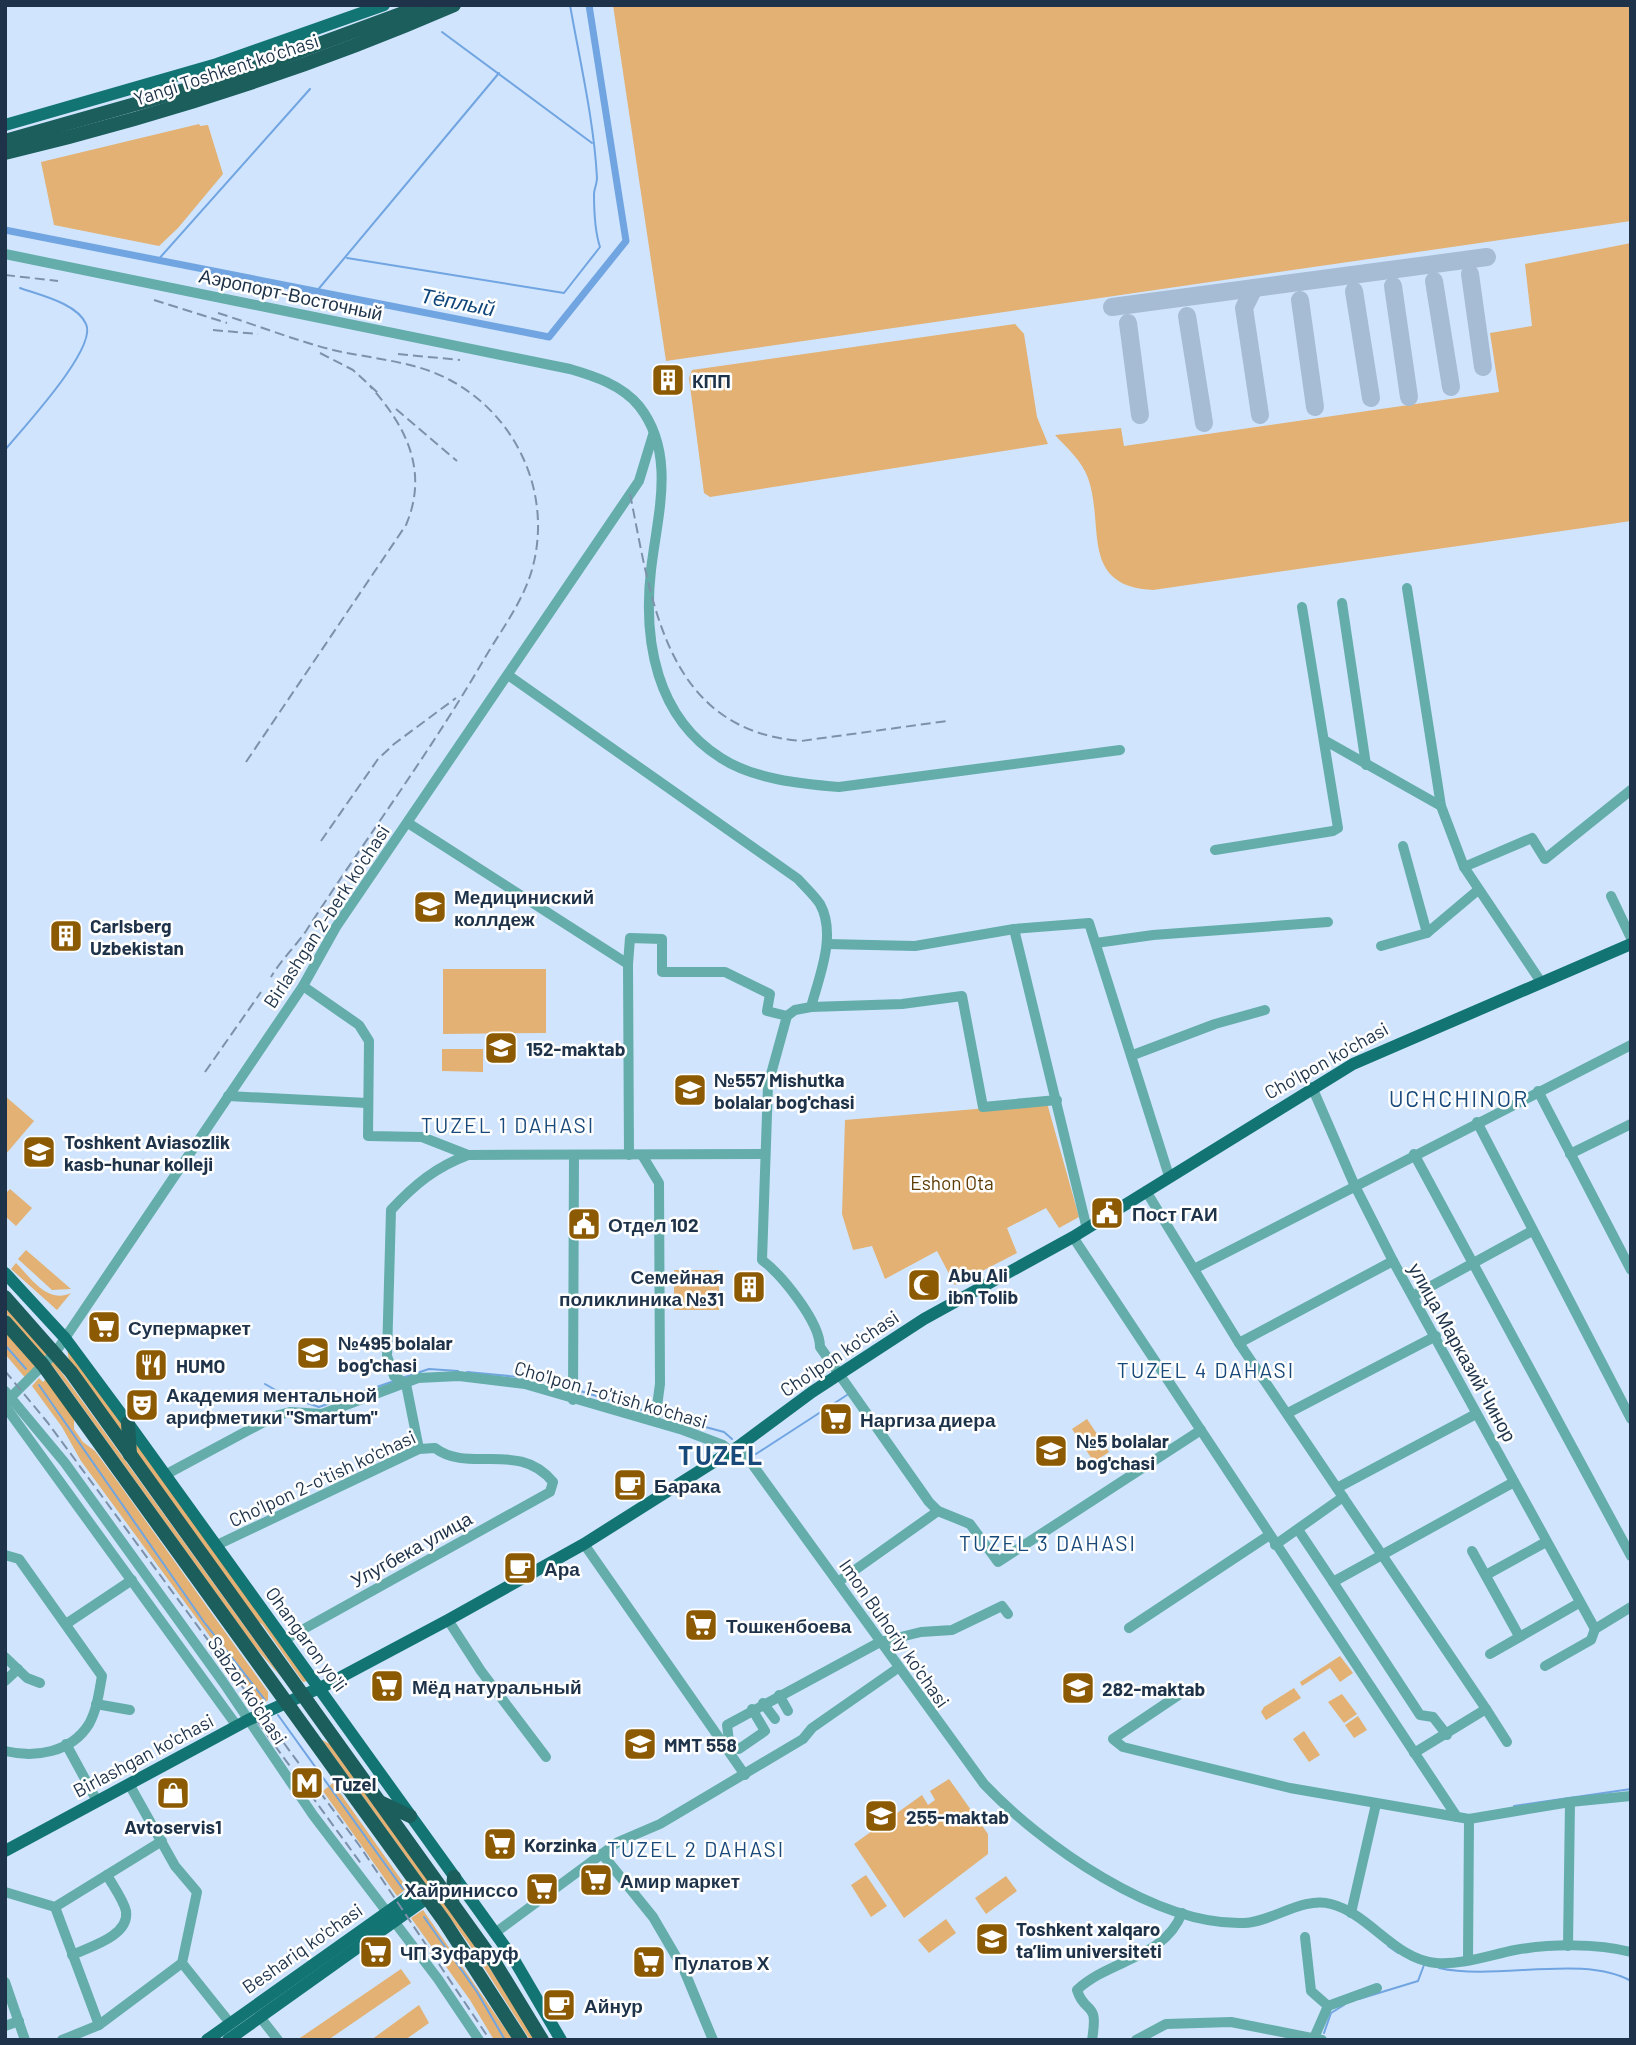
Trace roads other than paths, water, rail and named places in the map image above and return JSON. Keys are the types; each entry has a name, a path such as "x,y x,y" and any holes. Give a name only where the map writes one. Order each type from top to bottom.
{"highway":[{"name":"Yangi Toshkent ko‘chasi","path":"5,141 227,78 425,5"},
{"name":"Yangi Toshkent ko‘chasi","path":"5,153 229,91 326,57 454,5"},
{"name":"Ohangaron yoʻli","path":"5,1297 55,1353 379,1801 495,1963 542,2040"},
{"path":"5,1322 43,1365 423,1893 521,2040"},
{"path":"128,1423 130,1457"},
{"path":"379,1801 410,1816"},
{"path":"452,1903 454,1877"}],"main road":[{"path":"5,125 229,61 384,5"},
{"name":"Cho'lpon ko'chasi","path":"301,1695 448,1620 584,1544 735,1448 924,1319 1073,1237 1312,1087 1387,1047 1631,944"},
{"name":"Ohangaron yoʻli","path":"5,1273 65,1338 217,1545 495,1933 529,1983 561,2040"},
{"name":"Birlashgan ko'chasi","path":"5,1851 243,1723 301,1695"},
{"name":"Beshariq ko'chasi","path":"207,2040 300,1981 423,1893"},
{"name":"Beshariq ko'chasi","path":"228,2040 260,2017 300,1981"}],"street":[{"name":"Аэропорт-Восточный","path":"5,254 570,369 598,377 623,391 639,405 660,452 662,491 648,620 655,668 670,706 692,734 722,759 760,773 803,784 839,787 1120,750"},
{"name":"Birlashgan 2-berk ko'chasi","path":"7,1399 55,1353 303,986 336,927 570,578 639,481 653,434"},
{"path":"1407,588 1441,806 1464,867 1541,982"},
{"path":"1342,603 1366,765"},
{"path":"1215,850 1338,828 1302,607"},
{"path":"508,674 798,879 819,903 824,915 827,944 811,1007"},
{"path":"1324,740 1441,806"},
{"path":"1464,867 1532,838 1545,859 1631,790"},
{"path":"408,823 628,964"},
{"path":"1403,846 1427,933"},
{"path":"1381,946 1427,933 1478,890"},
{"path":"1611,896 1631,938"},
{"path":"827,944 915,946 1014,929 1084,921 1088,923 1133,1055 1169,1176"},
{"path":"1096,943 1153,935 1328,922"},
{"path":"1014,929 1057,1100 1057,1114 1087,1228"},
{"path":"629,1155 630,938 662,939 662,972 725,972 770,994 767,1011 787,1016"},
{"path":"303,986 365,1032 369,1041 368,1136 422,1137 468,1155"},
{"path":"1057,1100 982,1107 962,996 902,1004 795,1010 787,1016 768,1085 762,1259 785,1281 820,1335 820,1347 938,1511 970,1524 998,1562 1201,1430"},
{"path":"1133,1055 1215,1024 1265,1010"},
{"path":"1194,1269 1354,1184 1631,1045"},
{"name":"улица Марказий Чинор","path":"1312,1087 1354,1184 1393,1261 1595,1629"},
{"path":"1538,1091 1631,1270"},
{"path":"228,1096 367,1103"},
{"path":"1477,1122 1631,1419"},
{"path":"1570,1154 1631,1124"},
{"path":"419,1449 400,1381 387,1356 391,1209 427,1175 444,1164 468,1155 764,1154"},
{"path":"1414,1154 1631,1556"},
{"path":"573,1398 574,1155"},
{"path":"642,1155 659,1183 660,1384 656,1416"},
{"path":"1146,1191 1239,1343 1507,1742"},
{"path":"1413,1296 1532,1231"},
{"path":"1073,1237 1457,1817"},
{"path":"1239,1343 1393,1261"},
{"path":"1288,1413 1436,1336"},
{"name":"Cho'lpon 1-o'tish ko'chasi","path":"165,1475 275,1416 290,1412 323,1414 400,1381 459,1376 525,1384 573,1398 656,1416 735,1448"},
{"path":"7,1399 132,1580 243,1723"},
{"name":"Sabzor ko'chasi","path":"7,1399 81,1485 243,1723 391,1917 479,2040"},
{"path":"1275,1545 1299,1531 1340,1493 1476,1414"},
{"name":"Cho'lpon 2-o'tish ko'chasi","path":"217,1545 419,1449 435,1448 447,1457 506,1458 528,1463 547,1474 554,1488"},
{"name":"Imon Buhoriy ko'chasi","path":"735,1448 838,1582 968,1765 1033,1831 1121,1888 1182,1913 1222,1921 1253,1922 1324,1902 1351,1913 1416,1957 1435,1963 1468,1960 1517,1950 1568,1946 1631,1952"},
{"path":"1333,1582 1381,1553 1514,1482"},
{"path":"70,1493 81,1485"},
{"name":"Улугбека улица","path":"284,1640 554,1488"},
{"path":"838,1582 938,1511"},
{"path":"1299,1531 1420,1715 1433,1717 1447,1735"},
{"path":"1129,1628 1268,1535"},
{"path":"1486,1575 1546,1542"},
{"path":"584,1544 726,1742 745,1776"},
{"path":"1472,1551 1519,1636"},
{"path":"5,1555 19,1559 102,1676 88,1725 66,1744 36,1756 5,1751"},
{"path":"66,1624 132,1580"},
{"path":"1490,1654 1579,1603"},
{"path":"726,1742 727,1725 763,1703 880,1642 921,1632 952,1630 1002,1606 1007,1614"},
{"path":"1545,1666 1591,1640 1595,1629 1631,1607"},
{"path":"448,1620 481,1671 546,1757"},
{"path":"5,1657 27,1678 40,1683"},
{"path":"495,1933 618,1842 660,1824 723,1784 745,1776 803,1740 812,1728 898,1668"},
{"path":"5,1681 18,1669"},
{"path":"1183,1692 1113,1739 1123,1747 1290,1788 1469,1819 1570,1802 1631,1796"},
{"path":"779,1695 788,1711"},
{"path":"763,1703 775,1719"},
{"path":"96,1704 130,1710"},
{"path":"726,1742 739,1749 765,1731 752,1709"},
{"path":"1414,1753 1488,1711"},
{"path":"66,1744 97,1801"},
{"path":"62,2040 99,2025 175,1972 182,1963 197,1892 186,1882 129,1784"},
{"path":"1568,1946 1570,1802"},
{"path":"1351,1913 1376,1804"},
{"path":"1468,1960 1469,1819"},
{"path":"5,1892 55,1907 162,1841"},
{"path":"602,1854 653,1917 684,1970 713,2040"},
{"path":"72,1955 111,1936 124,1923 125,1909 107,1875"},
{"path":"55,1907 99,2025"},
{"path":"1092,2040 1095,2024 1093,2009 1077,1990 1103,1969 1137,1956 1168,1938 1182,1913"},
{"path":"1305,1937 1311,1991 1328,2006"},
{"path":"182,1963 230,2023"},
{"path":"5,1982 25,2040"},
{"path":"1328,2006 1377,1988"},
{"path":"1136,2040 1152,2037 1166,2024 1231,2022 1291,2037 1318,2039 1328,2006"},
{"path":"260,2017 278,2040"},
{"path":"5,2025 19,2021"}],"waterway":[{"path":"347,258 564,293 600,247 595,214 594,194 597,178 593,135 570,5"},
{"name":"Тёплый","path":"5,230 549,337 626,241 589,5"},
{"path":"442,32 592,143"},
{"path":"316,292 499,73"},
{"path":"157,261 310,89"},
{"path":"5,450 70,369 87,335 86,324 75,310 20,288"},
{"path":"5,1345 26,1369"},
{"path":"402,1378 429,1369 458,1371"},
{"path":"467,1372 540,1379 568,1388"},
{"path":"265,1384 286,1396 319,1407 394,1381"},
{"path":"39,1385 204,1622 265,1700"},
{"path":"577,1390 652,1413"},
{"path":"756,1454 847,1395"},
{"path":"661,1415 724,1432 732,1439"},
{"path":"278,1715 403,1889"},
{"path":"1514,1806 1631,1789"},
{"path":"424,1917 477,1992 505,2040"},
{"path":"1388,1946 1398,1953"},
{"path":"1359,1999 1418,1981 1424,1965"},
{"path":"1439,1968 1487,1972 1588,1969 1611,1973 1631,1981"},
{"path":"1324,2033 1331,2013 1344,2005"}],"railway":[{"path":"5,275 58,281"},
{"path":"154,300 227,323"},
{"path":"218,313 318,346 408,365 450,380 474,396 495,415 512,438 525,462 534,489 538,516 537,545 531,573 516,608 419,764 306,931 271,977"},
{"path":"213,330 258,334"},
{"path":"320,353 353,370 378,393"},
{"path":"398,354 460,360"},
{"path":"246,762 406,525 413,505 415,486 410,450 394,417 370,386"},
{"path":"396,409 457,461"},
{"path":"630,494 647,577 658,617 673,654 693,686 720,713 756,732 801,741 947,721"},
{"path":"321,841 378,759 456,698"},
{"path":"205,1072 261,992"},
{"path":"5,1371 48,1423 359,1845 490,2040"},
{"path":"257,1721 362,1865"}],"place":[{"name":"КПП","path":"668,380"},
{"name":"Медициниский коллдеж","path":"430,907"},
{"name":"Carlsberg Uzbekistan","path":"66,936"},
{"name":"152-maktab","path":"501,1048"},
{"name":"№557 Mishutka bolalar bog'chasi","path":"690,1090"},
{"name":"Toshkent Aviasozlik kasb-hunar kolleji","path":"39,1152"},
{"name":"Пост ГАИ","path":"1107,1213"},
{"name":"Отдел 102","path":"584,1224"},
{"name":"Abu Ali ibn Tolib","path":"924,1285"},
{"name":"Семейная поликлиника №31","path":"749,1287"},
{"name":"Супермаркет","path":"104,1327"},
{"name":"№495 bolalar bog'chasi","path":"313,1353"},
{"name":"HUMO","path":"151,1365"},
{"name":"Академия ментальной арифметики \"Smartum\"","path":"142,1405"},
{"name":"Наргиза диера","path":"836,1419"},
{"name":"№5 bolalar bog'chasi","path":"1051,1451"},
{"name":"Барака","path":"630,1485"},
{"name":"Ара","path":"520,1568"},
{"name":"Тошкенбоева","path":"701,1625"},
{"name":"Мёд натуральный","path":"387,1686"},
{"name":"282-maktab","path":"1078,1688"},
{"name":"MMT 558","path":"640,1744"},
{"name":"Tuzel","path":"307,1783"},
{"name":"Avtoservis1","path":"173,1793"},
{"name":"255-maktab","path":"881,1816"},
{"name":"Korzinka","path":"500,1844"},
{"name":"Амир маркет","path":"596,1880"},
{"name":"Хайриниссо","path":"542,1889"},
{"name":"Toshkent xalqaro ta’lim universiteti","path":"992,1939"},
{"name":"ЧП Зуфаруф","path":"376,1952"},
{"name":"Пулатов Х","path":"649,1962"},
{"name":"Айнур","path":"559,2005"}],"district":[{"name":"UCHCHINOR","path":"1459,1098"},
{"name":"TUZEL 1 DAHASI","path":"508,1124"},
{"name":"TUZEL 4 DAHASI","path":"1206,1369"},
{"name":"TUZEL","path":"721,1454"},
{"name":"TUZEL 3 DAHASI","path":"1048,1542"},
{"name":"TUZEL 2 DAHASI","path":"696,1848"}],"park label":[{"name":"Eshon Ota","path":"952,1182"}]}
